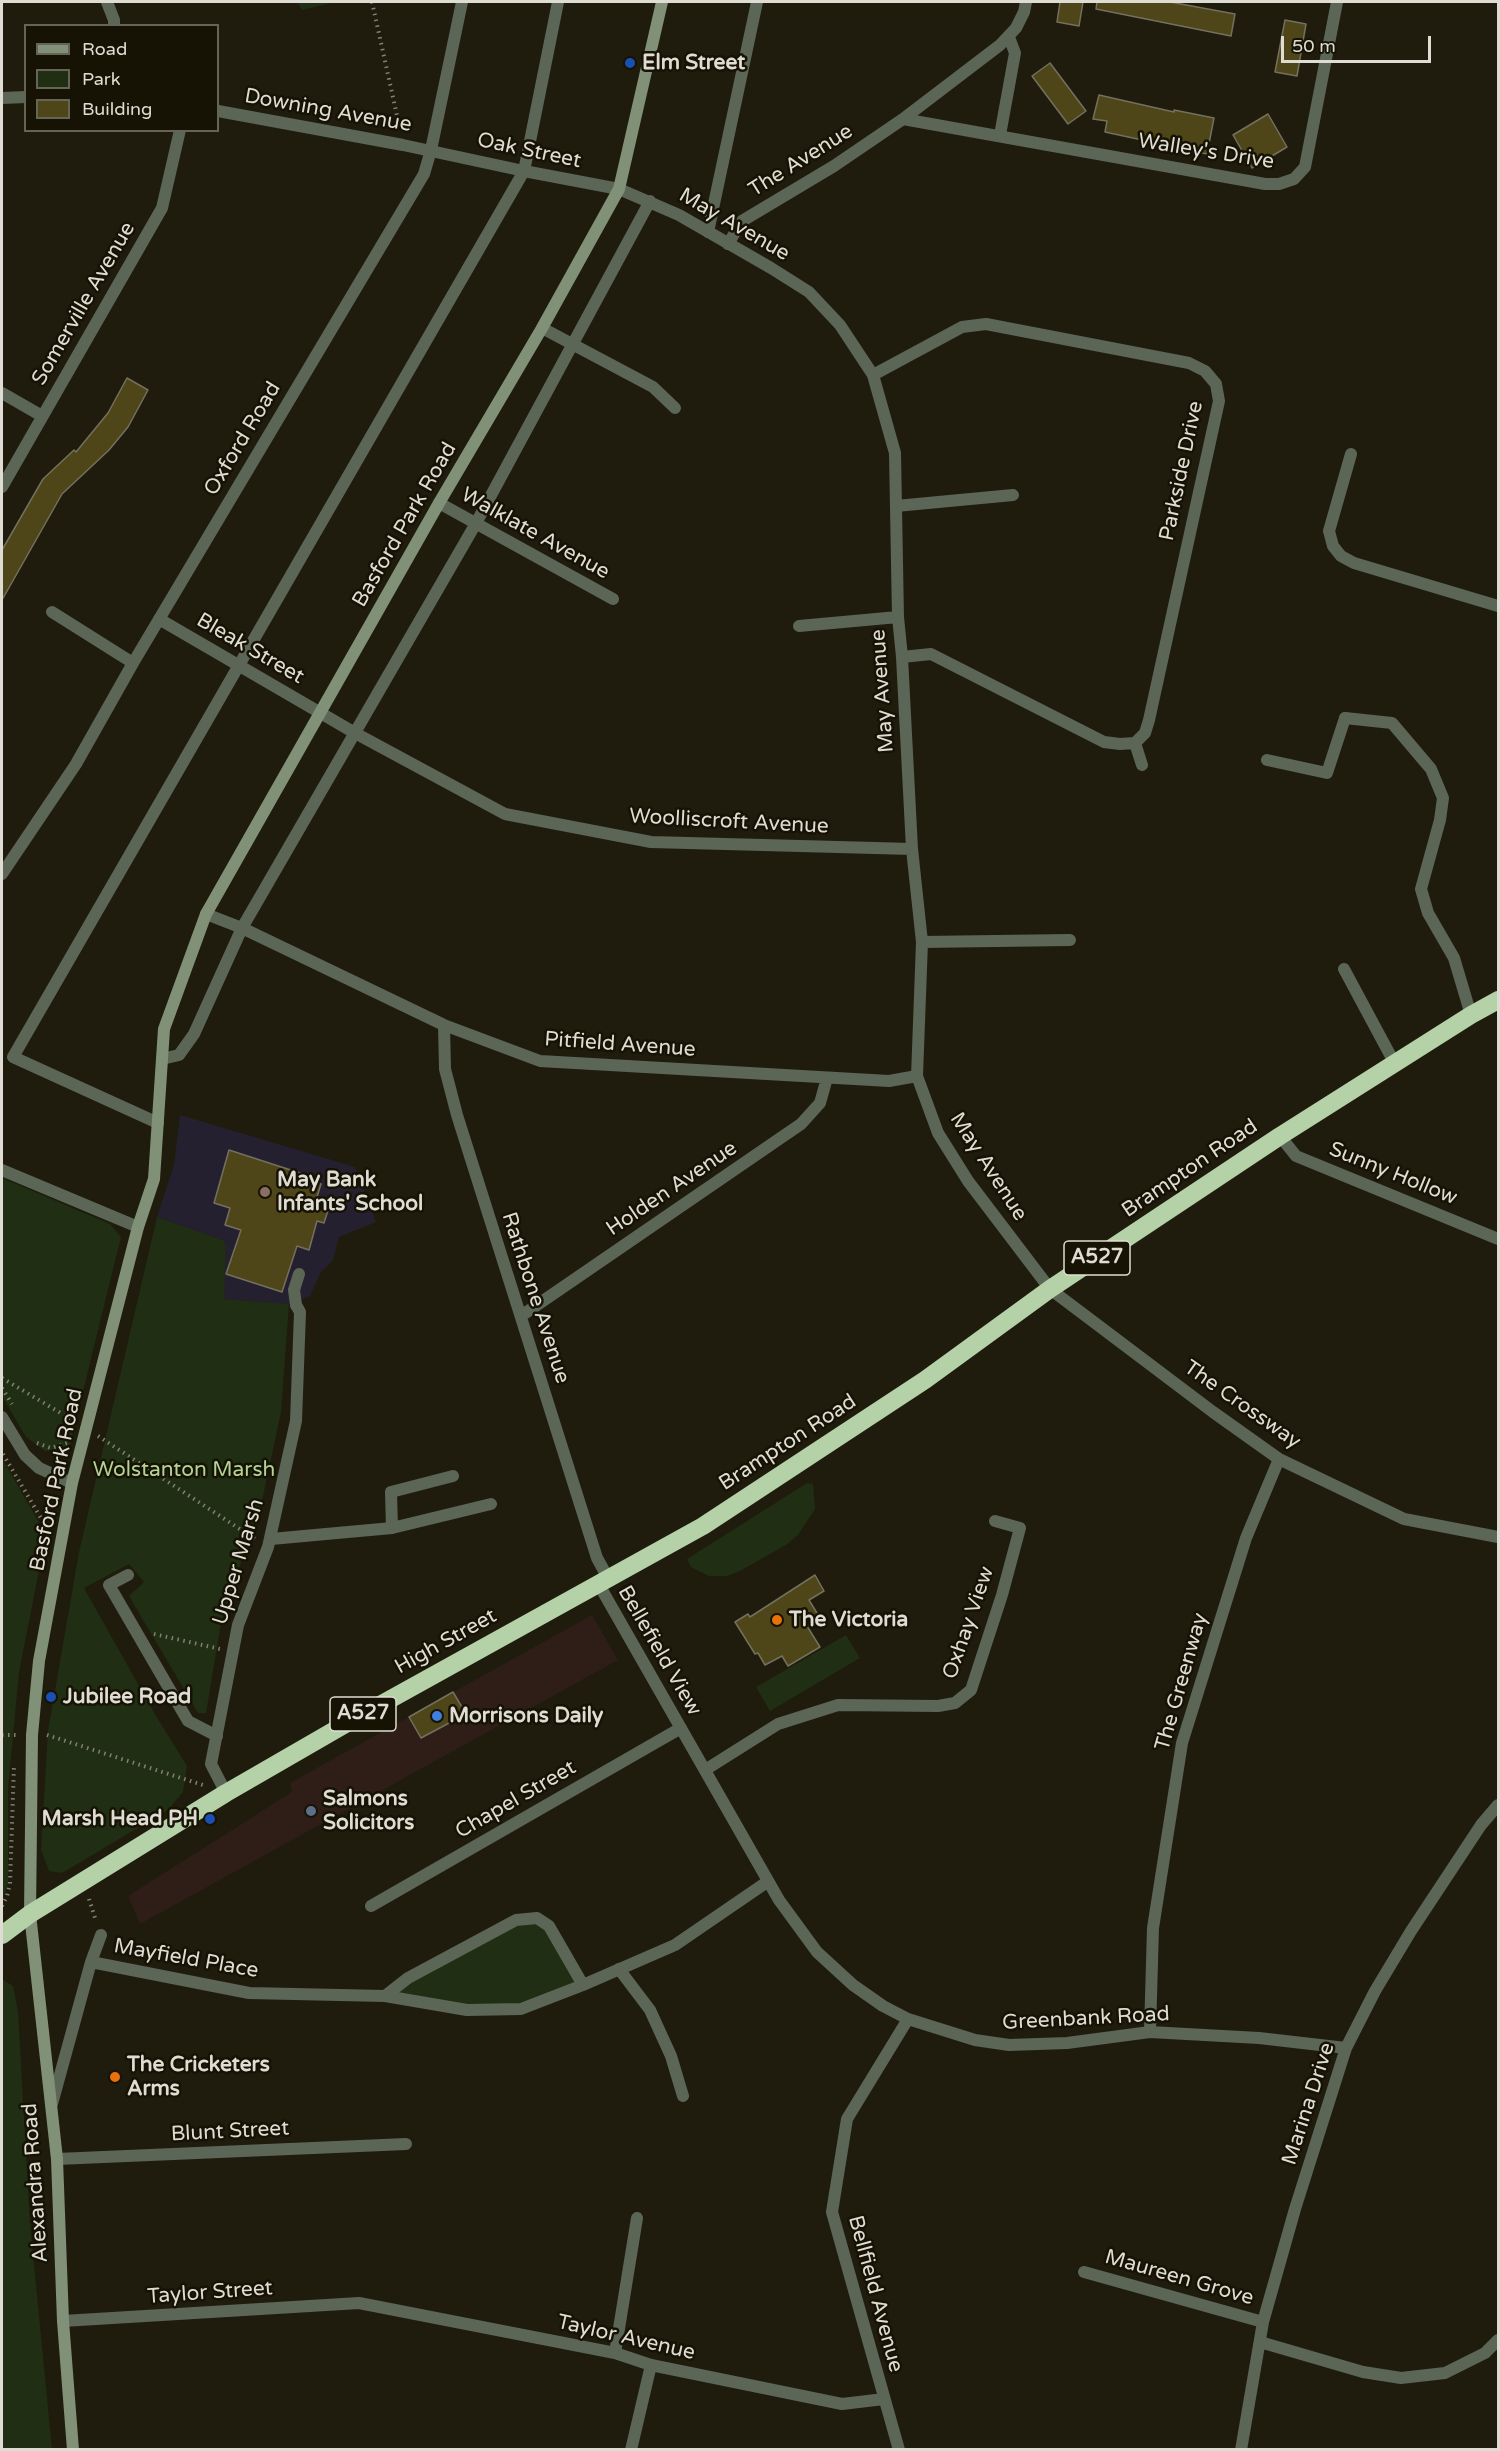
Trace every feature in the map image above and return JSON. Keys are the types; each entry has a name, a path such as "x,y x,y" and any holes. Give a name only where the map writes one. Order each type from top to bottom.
{"highway":[{"name":"Brampton Road","path":"703,1526 925,1380 1050,1289 1280,1136 1498,1000"},
{"name":"High Street","path":"30,1914 226,1793 342,1726 703,1526"},
{"name":"A527","path":"2,1935 30,1914"}],"main road":[{"name":"Basford Park Road","path":"30,1914 33,1735 39,1661 72,1484 138,1227 154,1179 164,1029 206,914 439,503 542,328 619,189 662,2"},
{"name":"Alexandra Road","path":"30,1914 57,2159 63,2322 73,2450"}],"street":[{"path":"107,2 114,24"},
{"name":"Oxford Road","path":"2,874 76,764 133,663 423,174 431,150 462,2"},
{"path":"158,1123 13,1057 524,171 558,2"},
{"path":"708,232 757,2"},
{"name":"The Avenue","path":"728,244 742,221 834,166 903,119 1009,37 1024,12 1026,2"},
{"name":"Walley's Drive","path":"1000,135 1265,183 1279,184 1294,179 1305,167 1336,2"},
{"path":"903,119 1000,135 1016,53 1009,37"},
{"path":"2,98 24,97"},
{"name":"Downing Avenue","path":"219,111 431,150"},
{"name":"Somerville Avenue","path":"2,488 162,208 180,132"},
{"name":"Oak Street","path":"431,150 619,189"},
{"name":"May Avenue","path":"619,189 650,201 708,232 809,292 840,325 873,375 895,453 898,618 912,849 922,942 917,1077 938,1133 968,1181 1050,1289"},
{"path":"162,1059 180,1055 194,1034 242,928 475,525 650,201"},
{"name":"Parkside Drive","path":"873,375 962,327 986,324 1189,363 1205,371 1216,384 1219,400 1149,720 1145,733 1135,743"},
{"path":"542,328 653,387 675,408"},
{"path":"2,393 42,416"},
{"path":"1351,454 1329,531 1333,546 1341,556 1354,563 1498,606"},
{"path":"896,506 1013,495"},
{"name":"Walklate Avenue","path":"439,503 475,525 613,599"},
{"path":"52,612 133,663"},
{"path":"799,626 898,618"},
{"name":"Bleak Street","path":"159,619 321,714"},
{"path":"902,657 931,654 1104,742 1135,743 1142,765"},
{"name":"Woolliscroft Avenue","path":"321,714 505,814 651,842 912,849"},
{"path":"1267,760 1327,772 1345,718 1392,723 1431,769 1443,798 1440,820 1421,889 1428,913 1454,958 1471,1015"},
{"name":"Pitfield Avenue","path":"206,914 242,928 444,1025 540,1061 889,1081 917,1077"},
{"path":"922,942 1070,940"},
{"path":"1344,969 1395,1064"},
{"name":"Rathbone Avenue","path":"444,1025 445,1069 457,1115 603,1581"},
{"name":"Holden Avenue","path":"521,1317 801,1124 820,1104 827,1078"},
{"name":"Sunny Hollow","path":"1280,1136 1296,1155 1498,1239"},
{"path":"2,1170 138,1227"},
{"name":"Upper Marsh","path":"226,1793 211,1764 238,1625 270,1543 296,1422 300,1312 296,1305 294,1290 299,1274"},
{"name":"The Crossway","path":"1050,1289 1279,1459 1404,1519 1498,1537"},
{"path":"2,1417 25,1455 39,1468 72,1484"},
{"name":"The Greenway","path":"1150,2032 1154,1928 1182,1743 1246,1538 1279,1459"},
{"path":"392,1528 391,1492 453,1476"},
{"path":"270,1543 392,1528 491,1504"},
{"name":"Oxhay View","path":"705,1770 778,1724 838,1705 938,1706 956,1702 971,1690 1002,1595 1020,1528 995,1521"},
{"path":"128,1575 109,1585 188,1721 217,1736"},
{"name":"Bellefield View","path":"603,1581 684,1733"},
{"name":"Greenbank Road","path":"684,1733 767,1882 817,1952 853,1985 883,2007 908,2019 975,2040 1009,2045 1067,2043 1150,2032 1258,2038 1346,2048"},
{"name":"Chapel Street","path":"371,1906 684,1733"},
{"name":"Marina Drive","path":"1241,2450 1263,2322 1295,2209 1346,2048 1411,1931 1481,1826 1498,1805"},
{"name":"Mayfield Place","path":"52,2104 91,1962 249,1992 385,1996 467,2010 521,2009 675,1945 767,1882"},
{"path":"385,1996 408,1978 516,1920 537,1918 549,1926 583,1985"},
{"path":"91,1962 101,1935"},
{"path":"620,1969 650,2010 671,2056 683,2096"},
{"name":"Bellfield Avenue","path":"899,2450 832,2212 847,2119 908,2019"},
{"name":"Blunt Street","path":"57,2159 406,2144"},
{"path":"615,2353 637,2218"},
{"name":"Maureen Grove","path":"1084,2272 1263,2322"},
{"name":"Taylor Avenue","path":"359,2303 615,2353 651,2365 842,2404 884,2399"},
{"name":"Taylor Street","path":"63,2322 359,2303"},
{"path":"1260,2342 1363,2372 1401,2378 1445,2373 1485,2353 1498,2340"},
{"path":"631,2450 651,2365"}],"path":[{"path":"372,2 403,145"},
{"path":"2,1378 270,1543"},
{"path":"2,1388 12,1405"},
{"path":"33,1438 38,1444 51,1448 67,1443 75,1409"},
{"path":"135,1630 232,1652"},
{"path":"2,1735 53,1735 226,1793"},
{"path":"83,1881 101,1935"}],"shaded area":[{"name":"May Bank Infants' School","path":"180,1115 355,1167 376,1222 339,1237 333,1260 321,1272 310,1296 289,1304 223,1299 226,1246 223,1240 157,1217 174,1165"},
{"path":"592,1615 618,1660 140,1924 128,1896 292,1792 290,1783"}],"green space":[{"path":"297,2 335,2 302,10"},
{"name":"Wolstanton Marsh","path":"2,1178 110,1224 121,1237 70,1444 62,1449 45,1451 26,1437 2,1396"},
{"name":"Wolstanton Marsh","path":"157,1217 223,1240 226,1246 224,1299 289,1304 281,1412 263,1496 221,1623 206,1713 198,1713 129,1596 144,1582 129,1564 84,1588 187,1766 183,1792 168,1810 62,1873 49,1871 41,1850 48,1731 79,1552"},
{"path":"2,1458 46,1535 19,1672 8,1789 8,1884 2,1900"},
{"path":"807,1483 813,1484 815,1509 798,1535 786,1545 727,1576 709,1576 691,1567 687,1559"},
{"path":"846,1635 860,1658 770,1711 756,1687"},
{"path":"537,1918 583,1985 521,2009 467,2010 385,1996 516,1920"},
{"path":"2,1979 13,1986 18,2011 30,2224 52,2449 2,2449"}],"building":[{"path":"1060,2 1083,2 1079,26 1057,22"},
{"path":"1097,2 1170,2 1235,14 1231,36 1096,9"},
{"path":"1285,20 1306,24 1297,76 1275,72"},
{"path":"1050,63 1086,111 1068,124 1032,76"},
{"path":"1099,95 1174,112 1174,110 1214,118 1207,154 1105,132 1107,121 1093,119"},
{"path":"1268,114 1287,147 1252,168 1233,135"},
{"path":"127,378 148,390 128,427 109,450 62,494 2,600 2,550 43,479 74,450 76,452 108,413"},
{"path":"229,1150 303,1174 302,1178 321,1184 317,1197 331,1201 324,1223 317,1221 309,1250 297,1246 282,1292 226,1274 241,1230 225,1225 230,1208 214,1203"},
{"name":"The Victoria","path":"815,1575 824,1591 809,1600 820,1618 807,1626 820,1647 788,1666 782,1656 765,1665 758,1653 755,1654 735,1622 748,1614 750,1617"},
{"name":"Morrisons Daily","path":"453,1692 466,1714 421,1738 409,1717"}],"place":[{"name":"Elm Street","path":"630,63"},
{"name":"May Bank Infants' School","path":"265,1192"},
{"name":"The Victoria","path":"777,1620"},
{"name":"Jubilee Road","path":"51,1697"},
{"name":"Morrisons Daily","path":"437,1716"},
{"name":"Salmons Solicitors","path":"311,1811"},
{"name":"Marsh Head PH","path":"210,1819"},
{"name":"The Cricketers Arms","path":"115,2077"}]}
